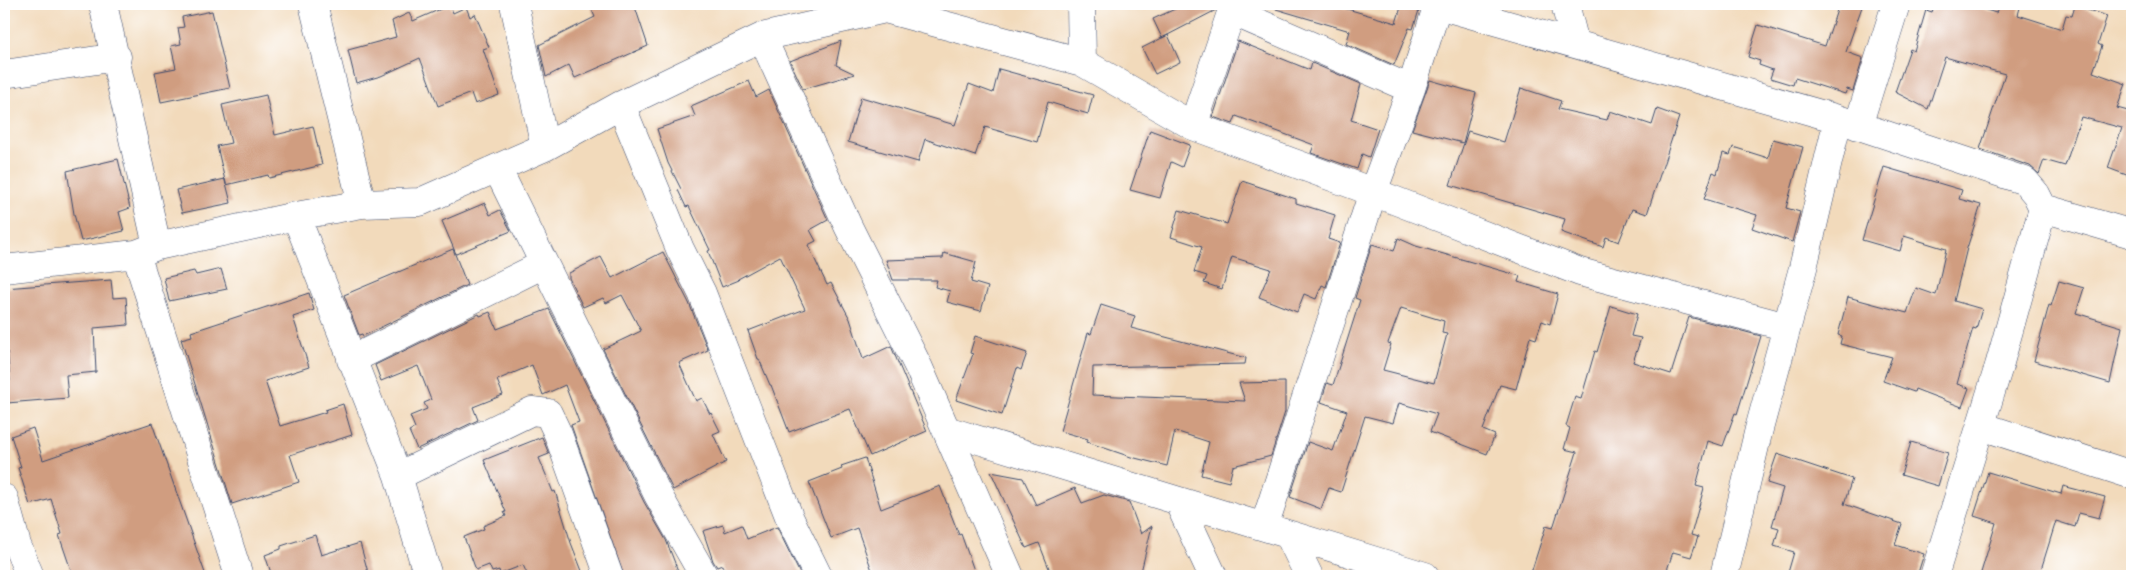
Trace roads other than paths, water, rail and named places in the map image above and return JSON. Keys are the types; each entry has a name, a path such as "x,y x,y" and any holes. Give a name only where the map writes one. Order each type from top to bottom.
{"street":[{"path":"103,4 117,57 147,250 239,576"},
{"path":"313,4 362,204"},
{"path":"514,4 545,147"},
{"path":"1081,4 1082,62"},
{"path":"1277,531 1374,192 1411,89 1438,4 1848,122 2025,181 2036,194 2043,208 1981,426 1934,576"},
{"path":"1564,4 1575,43"},
{"path":"1724,576 1759,429 1803,268 1848,122 1896,4"},
{"path":"4,269 147,250 296,216 362,204 420,202 545,147 621,105 762,37 884,6 1082,62 1194,126 1374,192 1580,272 1787,327"},
{"path":"1194,126 1232,7 1411,89"},
{"path":"762,37 848,226 919,368 1008,576"},
{"path":"4,74 117,57"},
{"path":"621,105 680,249 702,293 790,519 818,576"},
{"path":"497,168 658,495 704,576"},
{"path":"2043,208 2132,234"},
{"path":"296,216 398,476 428,576"},
{"path":"351,360 544,264"},
{"path":"398,476 532,411 548,413 558,434 609,576"},
{"path":"1981,426 2132,474"},
{"path":"946,430 1425,576"},
{"path":"4,498 17,545 30,576"},
{"path":"1178,501 1213,576"},
{"path":"1277,531 1309,576"}]}
